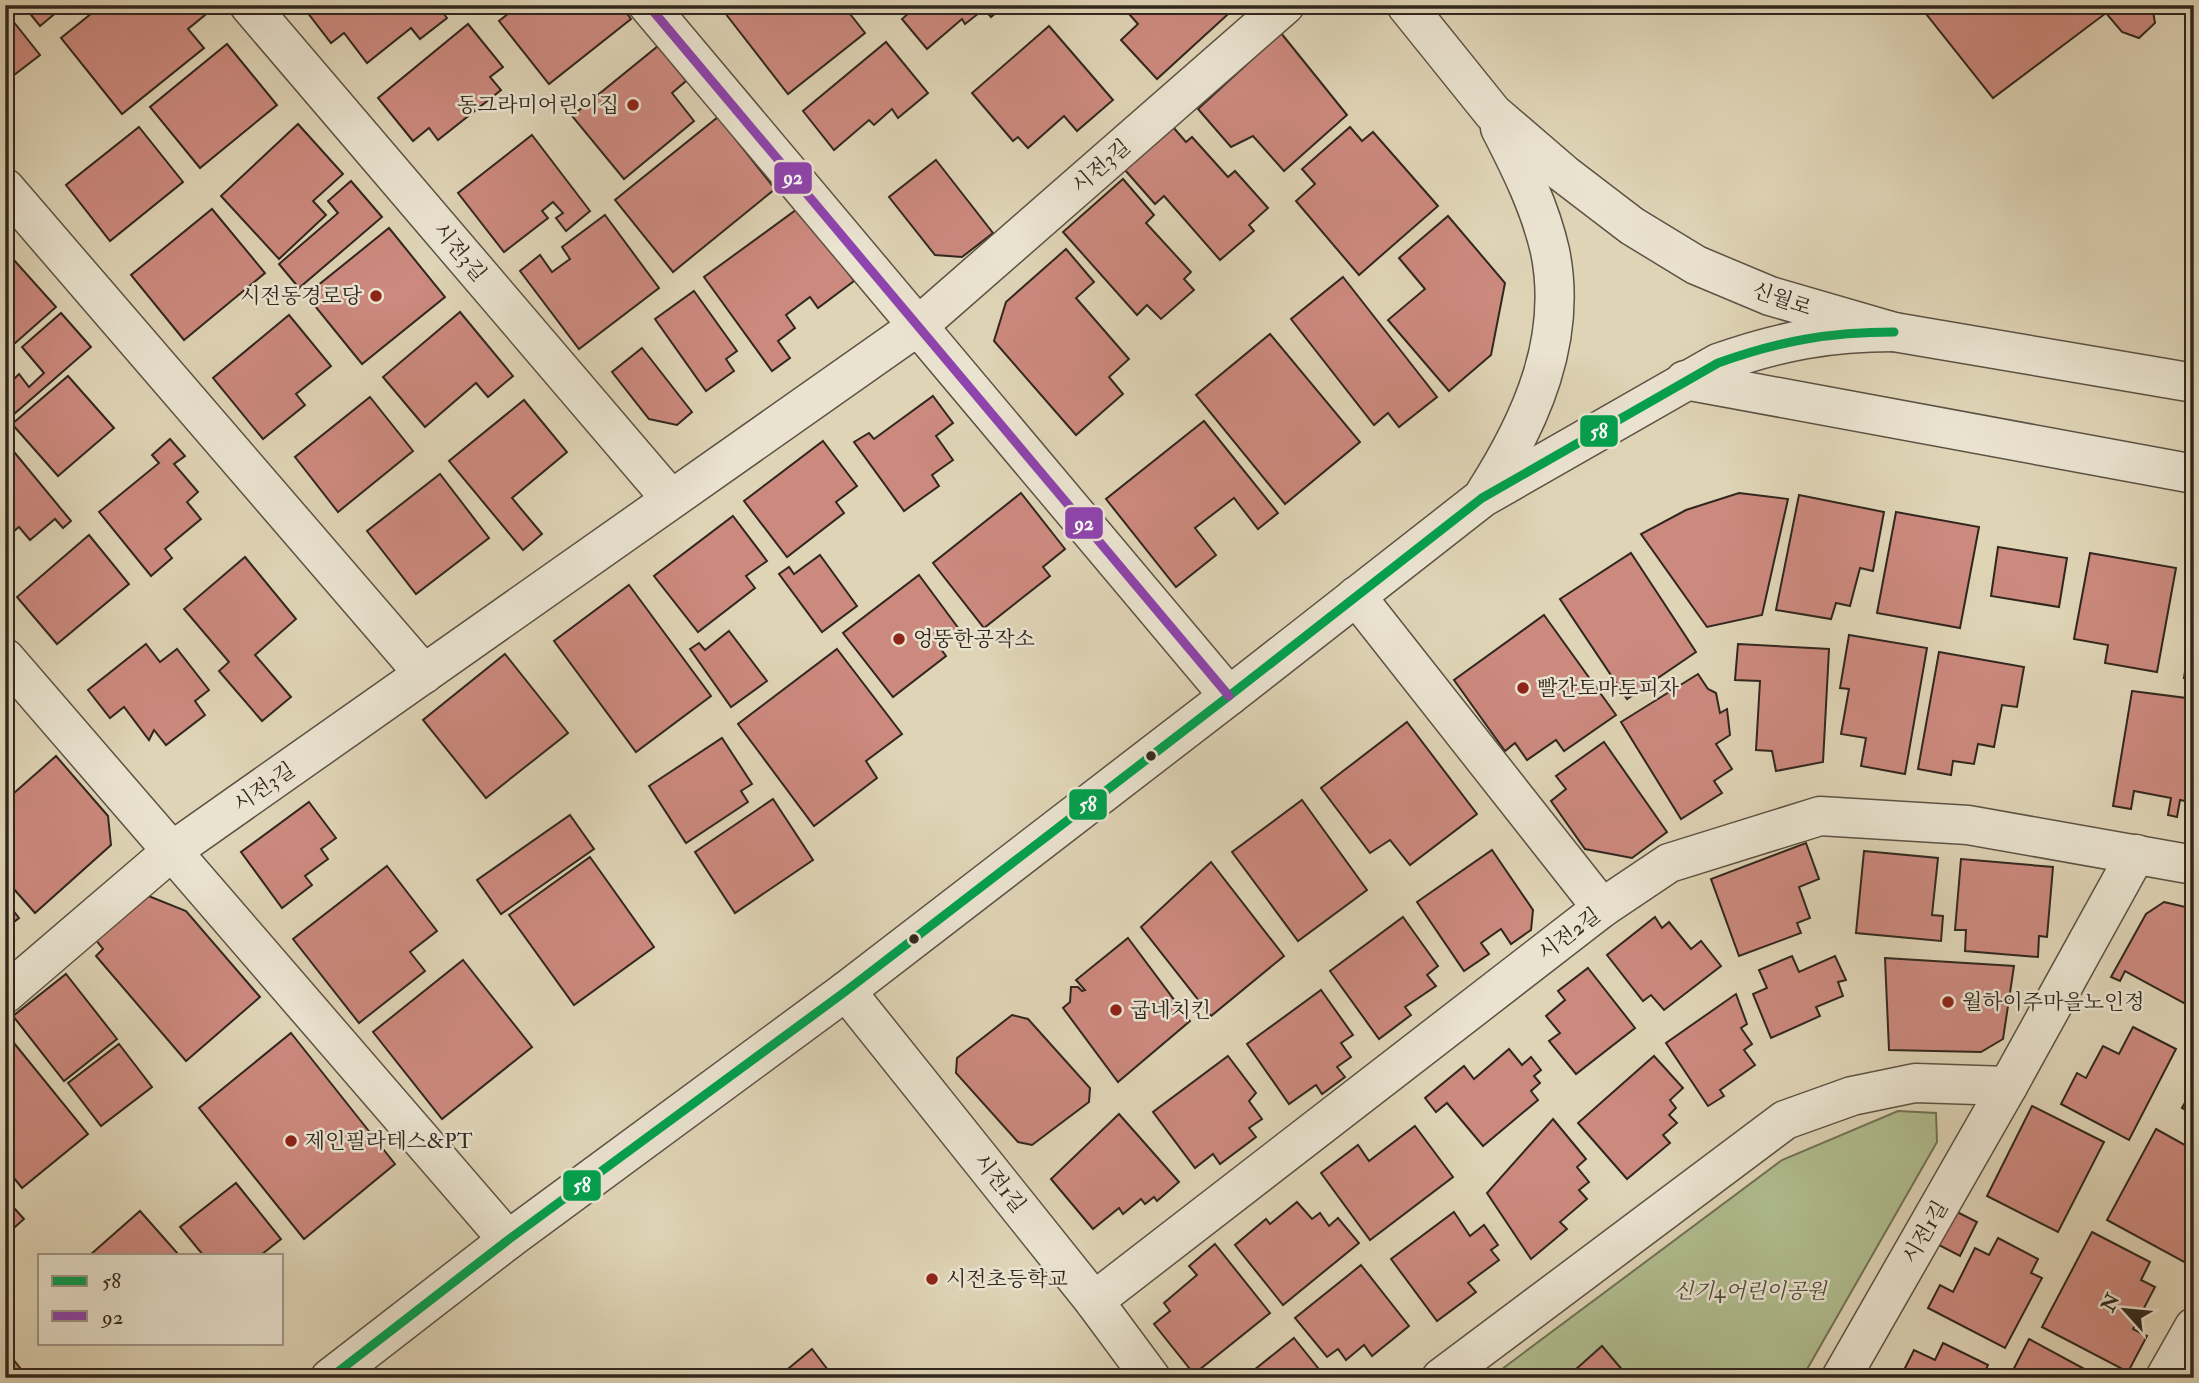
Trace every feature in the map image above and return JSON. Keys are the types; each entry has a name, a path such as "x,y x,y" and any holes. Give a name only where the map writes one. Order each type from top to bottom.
{"street":[{"name":"시전3길","path":"249,5 671,499"},
{"path":"648,5 1229,696"},
{"name":"시전3길","path":"5,994 172,851 918,326 1285,5"},
{"path":"1416,17 1493,113 1525,178 1550,252 1554,324 1538,394 1512,450 1482,498"},
{"name":"신월로","path":"1493,113 1564,174 1632,226 1696,265 1770,296 1894,332 2194,383"},
{"path":"5,188 424,674"},
{"path":"330,1378 508,1240 846,991 1482,498 1718,363 1807,337 1850,332 1894,332"},
{"path":"1685,380 2194,474"},
{"path":"1356,596 1602,908"},
{"path":"5,657 508,1240"},
{"name":"시전2길","path":"1094,1301 1602,908 1669,863 1821,816 1968,825 2194,865"},
{"path":"1441,1378 1785,1120 1852,1096 1915,1083 2008,1086 2136,854"},
{"name":"시전1길","path":"846,991 1094,1301 1151,1378"},
{"name":"시전1길","path":"1842,1378 2008,1086"},
{"path":"2165,1378 2194,1327"}],"green space":[{"name":"신기4어린이공원","path":"1898,1111 1936,1113 1937,1142 1802,1378 1490,1378 1782,1160"}],"building":[{"path":"23,5 63,5 64,6 40,26"},
{"path":"102,5 197,5 205,15 188,29 204,48 122,114 61,38"},
{"path":"316,5 437,5 447,18 420,39 411,28 367,63 344,33 331,43 307,12"},
{"path":"519,5 621,5 631,19 549,84 499,21"},
{"path":"734,5 843,5 865,33 788,94 725,13"},
{"path":"918,5 1005,5 991,17 984,9 965,24 962,19 927,49 902,19"},
{"path":"1121,5 1238,5 1157,79 1121,40 1138,24"},
{"path":"1919,5 2152,5 2155,23 2139,38 2122,32 2106,13 1993,98"},
{"path":"5,11 40,55 5,82"},
{"path":"468,24 503,67 490,77 501,90 438,140 429,128 413,141 378,98"},
{"path":"1049,26 1113,100 1077,131 1064,116 1028,148 1018,137 1013,141 972,93"},
{"path":"1281,33 1347,115 1284,171 1253,136 1231,147 1198,109"},
{"path":"886,42 928,93 898,118 892,109 874,125 869,120 834,150 803,111"},
{"path":"227,44 277,105 200,168 150,107"},
{"name":"동그라미어린이집","path":"658,46 686,81 672,93 694,121 624,179 572,116"},
{"path":"718,117 775,189 673,272 615,200"},
{"path":"298,124 343,174 313,201 326,215 279,259 221,196"},
{"path":"139,127 183,182 110,241 66,185"},
{"path":"1173,127 1186,142 1192,137 1228,177 1235,171 1268,208 1249,225 1254,231 1220,260 1164,196 1155,204 1125,170"},
{"path":"1350,127 1362,141 1373,132 1438,206 1359,275 1296,201 1315,184 1302,169"},
{"path":"532,135 590,211 566,231 556,218 563,213 553,202 542,211 548,218 504,252 458,193"},
{"path":"936,160 993,233 962,257 935,255 889,197"},
{"path":"1123,179 1154,215 1146,223 1191,272 1184,279 1194,290 1161,319 1147,305 1137,315 1063,232"},
{"path":"351,181 382,217 299,288 279,264 338,213 328,201"},
{"path":"800,207 854,281 818,308 810,297 786,315 795,328 778,341 790,358 772,371 704,277"},
{"path":"212,209 265,273 184,340 131,275"},
{"path":"605,215 659,288 579,349 520,271 540,255 552,272 570,259 562,247"},
{"path":"1448,216 1505,283 1491,355 1449,391 1388,320 1425,289 1399,258"},
{"name":"시전동경로당","path":"389,228 445,297 362,364 306,295"},
{"path":"1066,249 1094,282 1076,298 1129,359 1109,377 1123,394 1076,435 994,341 1006,302"},
{"path":"5,250 56,307 5,352"},
{"path":"1343,277 1437,397 1399,427 1388,413 1374,425 1291,319"},
{"path":"694,291 737,351 726,359 734,371 706,391 655,319"},
{"path":"460,312 513,376 488,397 476,383 425,427 383,377"},
{"path":"61,313 91,347 6,421 5,376 11,382 19,374 29,387 44,373 22,347"},
{"path":"289,315 331,366 296,394 305,405 263,439 213,378"},
{"path":"1270,334 1360,442 1285,504 1196,395"},
{"path":"642,348 692,412 677,425 649,419 612,372"},
{"path":"68,376 114,428 58,476 12,424"},
{"path":"933,396 953,423 936,436 953,460 932,475 939,486 904,511 854,442 869,433 874,439"},
{"path":"370,397 413,451 338,512 295,457"},
{"path":"524,400 567,452 512,498 542,534 523,550 449,461"},
{"path":"1204,421 1278,513 1258,529 1234,498 1195,528 1216,555 1176,587 1106,499"},
{"path":"170,439 185,456 174,464 198,492 187,502 201,519 165,549 172,558 151,576 99,512 159,463 152,455"},
{"path":"5,441 71,521 63,528 55,519 30,540 19,527 8,536 5,532"},
{"path":"823,441 857,486 836,502 844,513 787,557 744,501"},
{"path":"440,474 489,538 416,594 367,531"},
{"path":"1021,493 1065,549 1043,567 1050,576 984,628 933,563"},
{"path":"1739,493 1788,499 1762,615 1707,627 1641,534 1686,510"},
{"path":"1799,495 1884,512 1873,571 1860,568 1850,606 1836,603 1831,619 1776,610"},
{"path":"1896,512 1979,527 1960,628 1877,613"},
{"path":"733,516 767,561 746,576 755,588 698,632 654,576"},
{"path":"89,535 129,584 57,644 17,597"},
{"path":"1998,547 2067,558 2059,607 1991,596"},
{"path":"1631,553 1696,652 1627,699 1560,599"},
{"path":"2090,553 2176,568 2157,672 2105,663 2108,645 2074,639"},
{"path":"820,555 857,606 822,632 779,574 789,567 794,574"},
{"path":"245,557 296,619 255,655 291,697 262,721 219,671 229,662 184,609"},
{"path":"919,575 959,629 938,645 946,656 893,697 843,633"},
{"path":"629,585 711,696 636,752 554,641"},
{"path":"1544,615 1616,715 1564,751 1556,740 1527,760 1515,743 1505,751 1454,680"},
{"path":"729,631 767,681 731,707 690,649 699,643 705,650"},
{"path":"2191,633 2194,634 2194,679 2184,678"},
{"path":"1849,635 1927,648 1905,774 1861,766 1866,738 1841,734 1849,689 1840,688"},
{"path":"146,644 160,662 177,649 209,690 195,701 205,715 166,745 154,730 149,740 124,707 110,718 88,690"},
{"path":"1738,644 1829,649 1823,762 1776,771 1772,751 1756,750 1760,681 1735,680"},
{"path":"837,649 902,734 866,761 877,778 814,826 738,724"},
{"path":"1939,652 2024,667 2017,707 2002,705 1994,747 1978,744 1974,764 1953,761 1951,775 1918,769"},
{"path":"505,654 568,733 486,798 423,720"},
{"path":"1698,674 1708,689 1716,693 1720,713 1727,709 1730,735 1716,744 1732,769 1714,781 1722,793 1681,819 1621,722"},
{"path":"2132,691 2194,699 2194,803 2180,800 2177,817 2168,815 2171,798 2134,791 2131,809 2113,806"},
{"path":"1407,722 1477,814 1410,865 1390,840 1370,853 1321,788"},
{"path":"722,738 752,784 741,791 748,802 686,843 649,786"},
{"path":"1604,742 1667,832 1632,858 1585,849 1551,801 1566,789 1556,776"},
{"path":"56,756 108,816 111,845 35,913 5,879 5,824 10,820 5,814 5,801"},
{"path":"773,799 813,860 735,913 695,852"},
{"path":"1302,800 1367,890 1298,941 1232,852"},
{"path":"309,802 336,838 321,849 328,859 305,876 312,885 282,908 241,852"},
{"path":"570,815 594,849 501,914 477,880"},
{"path":"1806,843 1819,879 1799,887 1810,918 1797,923 1801,933 1739,956 1711,879"},
{"path":"1492,850 1533,910 1531,930 1511,944 1501,929 1481,943 1489,954 1464,971 1417,902"},
{"path":"1864,851 1938,858 1932,915 1943,916 1941,941 1856,933"},
{"path":"590,857 654,947 574,1005 509,915"},
{"path":"1961,859 2053,867 2047,937 2039,936 2038,957 1965,951 1966,930 1955,930"},
{"path":"1211,862 1284,956 1211,1016 1141,927"},
{"path":"387,866 437,931 410,952 425,971 359,1023 293,939"},
{"path":"146,895 186,911 260,997 186,1061 96,956 103,949 95,939"},
{"path":"5,900 19,918 5,929"},
{"path":"2164,902 2194,909 2194,1001 2191,1007 2125,971 2120,981 2111,977 2146,914"},
{"path":"1403,917 1438,966 1427,975 1436,986 1405,1007 1411,1015 1379,1039 1330,971"},
{"path":"1655,917 1662,928 1669,922 1691,949 1701,941 1721,966 1664,1010 1651,995 1643,1001 1607,955"},
{"path":"1128,938 1190,1021 1118,1082 1063,1008 1070,1002 1071,987 1085,990 1076,980"},
{"path":"1792,956 1799,972 1835,956 1846,980 1838,982 1843,996 1816,1007 1820,1016 1771,1038 1753,994 1767,988 1759,970"},
{"name":"월하이주마을노인정","path":"1885,958 2014,966 2003,1039 1981,1052 1889,1050"},
{"path":"463,960 532,1047 442,1119 373,1032"},
{"path":"1588,968 1635,1028 1576,1074 1549,1041 1560,1033 1546,1016 1565,1000 1558,991"},
{"path":"66,974 117,1039 64,1081 13,1016"},
{"path":"1321,990 1353,1035 1341,1043 1351,1057 1337,1067 1345,1077 1322,1094 1316,1085 1289,1104 1247,1044"},
{"path":"1736,994 1747,1024 1741,1028 1752,1044 1744,1050 1755,1065 1720,1090 1724,1096 1708,1106 1666,1043"},
{"path":"1012,1015 1028,1019 1090,1088 1089,1102 1032,1145 1018,1142 956,1073 957,1058"},
{"path":"2133,1027 2176,1049 2129,1140 2061,1104 2077,1073 2086,1078 2103,1046 2119,1054"},
{"path":"5,1032 88,1134 22,1188 5,1167"},
{"path":"291,1033 395,1164 304,1239 199,1108"},
{"path":"119,1044 152,1087 101,1126 68,1083"},
{"path":"1509,1049 1522,1065 1531,1057 1541,1070 1534,1076 1540,1083 1531,1091 1538,1100 1483,1146 1447,1103 1436,1112 1425,1098 1464,1066 1474,1079"},
{"path":"1228,1056 1256,1093 1249,1101 1262,1119 1249,1128 1256,1137 1220,1164 1213,1154 1195,1168 1153,1112"},
{"path":"1654,1056 1683,1088 1670,1100 1676,1108 1669,1115 1677,1123 1663,1135 1670,1143 1627,1179 1578,1123"},
{"path":"2194,1087 2194,1115 2182,1108"},
{"path":"2032,1106 2104,1142 2058,1232 1987,1196"},
{"path":"1119,1114 1179,1182 1157,1201 1154,1197 1145,1204 1141,1199 1123,1214 1119,1208 1093,1229 1051,1179"},
{"path":"1553,1119 1586,1159 1577,1167 1589,1182 1579,1190 1587,1199 1560,1222 1567,1229 1531,1259 1487,1193"},
{"path":"1415,1126 1453,1177 1370,1240 1321,1173 1358,1145 1369,1161"},
{"path":"2156,1129 2194,1150 2194,1250 2186,1263 2107,1220"},
{"path":"236,1183 281,1239 262,1254 202,1254 180,1227"},
{"path":"5,1198 24,1219 5,1236"},
{"path":"1297,1202 1312,1219 1320,1213 1329,1226 1338,1218 1359,1243 1283,1305 1235,1245 1266,1219 1270,1224"},
{"path":"1953,1210 1977,1222 1960,1256 1937,1244"},
{"path":"140,1211 178,1254 91,1254"},
{"path":"1454,1212 1470,1236 1484,1225 1498,1245 1491,1250 1499,1260 1468,1283 1476,1292 1437,1321 1391,1259"},
{"path":"2092,1232 2150,1262 2141,1280 2155,1287 2133,1329 2147,1336 2128,1372 2042,1327"},
{"path":"1998,1238 2038,1259 2031,1273 2042,1278 2005,1348 1928,1308 1940,1285 1953,1292 1975,1248 1989,1255"},
{"path":"1215,1244 1270,1313 1194,1374 1154,1324 1170,1311 1164,1303 1197,1275 1189,1266"},
{"path":"1361,1265 1409,1326 1372,1356 1364,1345 1346,1360 1338,1349 1327,1357 1295,1318"},
{"path":"1294,1338 1326,1378 1244,1378"},
{"path":"2029,1339 2101,1378 2009,1378"},
{"path":"1943,1343 1988,1365 1982,1378 1900,1378 1914,1350 1935,1360"},
{"path":"1602,1346 1624,1372 1617,1378 1566,1378"},
{"path":"5,1349 28,1378 5,1378"},
{"path":"812,1349 834,1378 777,1378"}],"transit line":[{"name":"92","path":"648,5 1229,696"},
{"name":"58","path":"330,1378 508,1240 846,991 1482,498 1718,363 1805,339 1894,332"}],"place":[{"name":"동그라미어린이집","path":"633,105"},
{"name":"시전동경로당","path":"376,296"},
{"name":"엉뚱한공작소","path":"899,639"},
{"name":"빨간토마토피자","path":"1523,688"},
{"name":"월하이주마을노인정","path":"1948,1002"},
{"name":"굽네치킨","path":"1116,1010"},
{"name":"제인필라테스&PT","path":"291,1141"},
{"name":"시전초등학교","path":"932,1279"}]}
